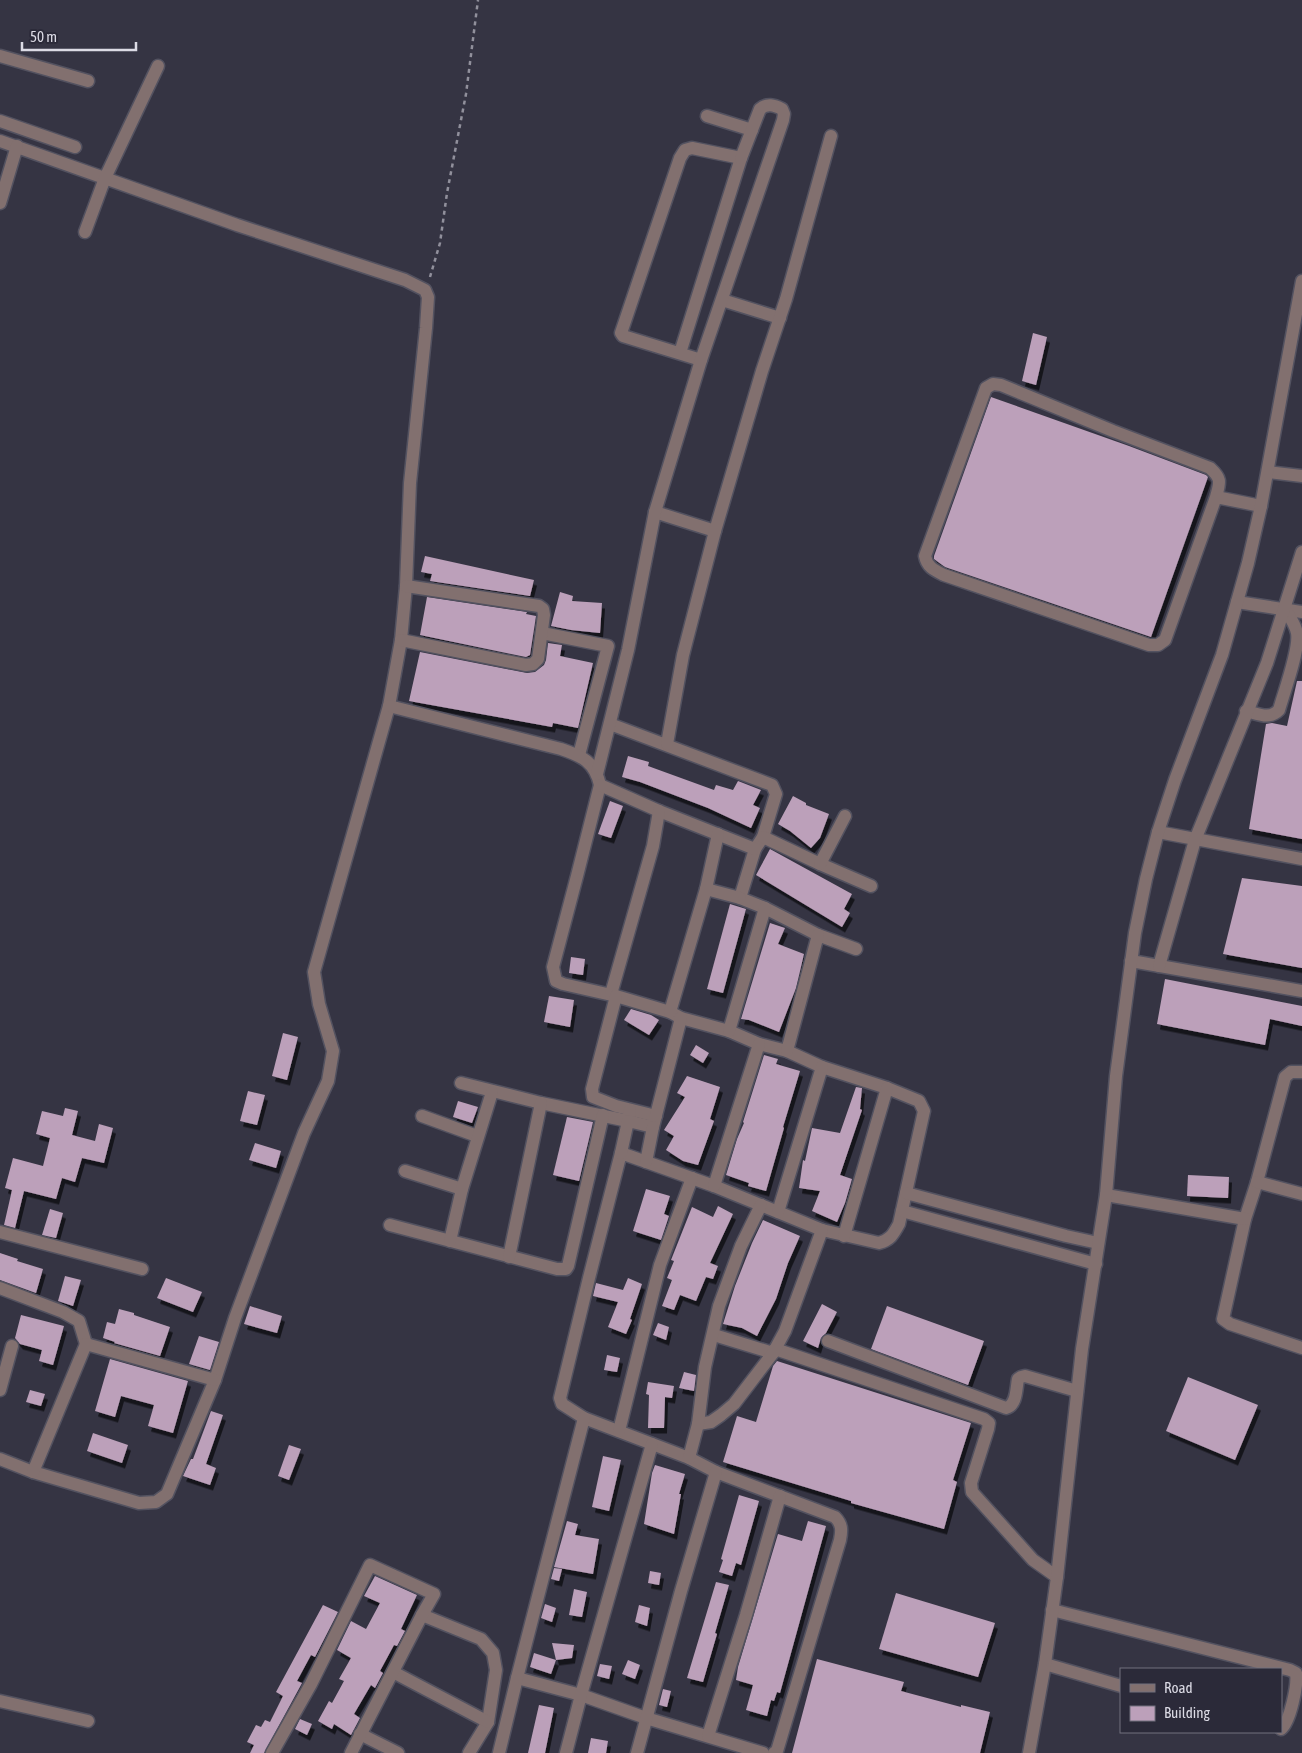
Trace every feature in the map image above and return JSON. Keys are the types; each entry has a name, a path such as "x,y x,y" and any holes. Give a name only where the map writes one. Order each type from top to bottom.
{"street":[{"path":"0,56 88,81"},
{"path":"85,232 105,178 158,66"},
{"path":"621,1153 714,1186 822,1230 879,1243 892,1237 899,1224 924,1111 919,1101 887,1088 822,1067 787,1051 759,1044 729,1031 614,995 556,981 553,967 577,876 628,650 655,512 701,360 783,120 783,111 780,108 771,105 764,106 758,113 741,158 680,353"},
{"path":"707,116 752,130"},
{"path":"0,121 75,147"},
{"path":"667,744 683,655 715,531 762,371 780,318 831,136"},
{"path":"0,141 227,221 405,280 425,290 428,297 410,483 406,586 401,640 389,706 314,972 319,1004 333,1051 328,1081 304,1133 235,1318 215,1380 167,1494 163,1498 148,1503 139,1502 33,1472 0,1459"},
{"path":"0,203 17,146"},
{"path":"701,360 623,336 621,329 682,154 685,150 692,148 741,158"},
{"path":"1029,1753 1045,1664 1057,1577 1077,1391 1106,1195 1116,1076 1131,961 1146,879 1158,832 1175,780 1222,655 1237,602 1268,472 1299,311 1302,281"},
{"path":"722,300 780,318"},
{"path":"993,384 1001,385 1210,468 1217,475 1220,482 1216,497 1165,640 1158,645 1149,645 944,575 926,563 925,556 986,388 993,384"},
{"path":"1268,472 1302,476"},
{"path":"1216,497 1261,506"},
{"path":"655,512 715,531"},
{"path":"1159,966 1195,840 1267,663 1302,552"},
{"path":"401,640 526,665 533,664 538,659 544,615 543,608 539,606 406,586"},
{"path":"1237,602 1302,612"},
{"path":"1246,711 1269,717 1278,710 1298,635 1294,623 1284,608"},
{"path":"542,633 608,646 579,755"},
{"path":"389,706 579,755 588,762 598,780 658,811 755,849"},
{"path":"610,724 667,744 772,786 776,794 763,837 755,849 740,898"},
{"path":"629,1115 616,1106 594,1097 592,1089 614,995 653,846 658,811"},
{"path":"820,864 845,816"},
{"path":"1158,832 1302,859"},
{"path":"646,1162 675,1015 718,834"},
{"path":"763,837 870,886"},
{"path":"706,889 740,898 765,908 818,935 856,949"},
{"path":"729,1031 765,908"},
{"path":"787,1051 818,935"},
{"path":"1131,961 1302,991"},
{"path":"714,1186 759,1044"},
{"path":"778,1212 822,1067"},
{"path":"1302,1072 1291,1072 1285,1077 1245,1220 1222,1319 1230,1324 1302,1348"},
{"path":"460,1083 541,1103 603,1115 629,1115 655,1121"},
{"path":"844,1236 887,1088"},
{"path":"450,1241 462,1189 492,1092"},
{"path":"509,1257 541,1103"},
{"path":"390,1225 562,1270 568,1266 603,1115"},
{"path":"629,1115 560,1398 562,1404 584,1418 689,1458 716,1472 835,1517 840,1522 842,1529 777,1751 774,1753"},
{"path":"422,1116 477,1136"},
{"path":"406,1171 462,1189"},
{"path":"620,1431 660,1265 692,1178"},
{"path":"1257,1182 1302,1194"},
{"path":"906,1193 1098,1243"},
{"path":"1106,1195 1245,1220"},
{"path":"689,1458 698,1424 706,1367 714,1335 718,1306 741,1246 761,1205"},
{"path":"902,1211 994,1238 1096,1264"},
{"path":"994,1238 999,1218"},
{"path":"698,1424 711,1422 734,1404 774,1351 785,1331 822,1230"},
{"path":"0,1232 142,1269"},
{"path":"0,1288 63,1312 79,1321 86,1344 33,1472"},
{"path":"714,1335 774,1351 984,1419 989,1423 972,1483 972,1492 1033,1560 1057,1577"},
{"path":"828,1341 1006,1408 1013,1404 1018,1379 1025,1376 1077,1391"},
{"path":"86,1344 215,1380"},
{"path":"0,1390 12,1346"},
{"path":"499,1753 584,1418"},
{"path":"566,1753 652,1444"},
{"path":"637,1753 716,1472"},
{"path":"708,1736 746,1615 780,1496"},
{"path":"272,1753 311,1684 370,1564 434,1594 351,1753"},
{"path":"1052,1610 1296,1673 1297,1680 1287,1723 1282,1728"},
{"path":"422,1615 480,1639 493,1652 496,1670 488,1722 469,1753"},
{"path":"1045,1664 1120,1686"},
{"path":"393,1672 488,1722"},
{"path":"517,1678 763,1753"},
{"path":"0,1701 88,1721"},
{"path":"360,1734 398,1753"}],"path":[{"path":"425,290 440,243 466,94 478,0"}],"building":[{"path":"1033,333 1047,337 1036,385 1022,381"},
{"path":"991,397 1129,446 1208,477 1151,637 945,567 934,559"},
{"path":"425,556 534,580 530,596 430,581 432,574 421,572"},
{"path":"560,592 573,596 572,601 602,603 600,633 551,626"},
{"path":"427,597 527,612 526,614 536,616 530,655 526,657 420,635"},
{"path":"548,643 562,645 560,656 593,663 578,728 553,723 552,727 409,701 420,652 527,673 535,672 544,665"},
{"path":"1297,681 1302,681 1302,839 1249,829 1266,724 1272,723 1287,726"},
{"path":"628,756 649,762 648,766 714,790 716,785 733,790 738,781 761,790 753,805 760,808 751,828 708,808 622,777"},
{"path":"793,796 806,803 806,805 829,814 820,838 811,848 778,824"},
{"path":"610,801 623,806 611,838 598,834"},
{"path":"770,849 852,894 844,909 850,913 842,927 756,875"},
{"path":"1242,878 1302,886 1302,968 1223,954"},
{"path":"730,904 746,909 723,993 707,989"},
{"path":"770,923 785,928 778,944 804,954 796,988 779,1032 749,1020 741,1019"},
{"path":"571,957 585,959 583,975 569,973"},
{"path":"1165,979 1302,1006 1302,1026 1270,1019 1265,1045 1157,1024"},
{"path":"549,996 574,1000 570,1027 544,1022"},
{"path":"631,1009 651,1015 659,1020 649,1035 624,1020"},
{"path":"283,1033 298,1037 287,1080 272,1076"},
{"path":"696,1045 709,1053 703,1063 690,1055"},
{"path":"764,1055 778,1059 776,1064 800,1071 766,1191 748,1186 749,1183 726,1175"},
{"path":"687,1076 720,1087 710,1119 714,1121 698,1165 683,1161 666,1150 674,1136 664,1130 685,1097 677,1093"},
{"path":"856,1087 862,1088 860,1109 862,1110 840,1175 852,1179 837,1222 812,1211 820,1191 799,1188 803,1160 805,1161 812,1128 840,1133"},
{"path":"248,1091 265,1095 257,1125 240,1121"},
{"path":"458,1101 478,1107 472,1123 453,1117"},
{"path":"65,1108 78,1111 72,1135 95,1141 99,1124 113,1128 104,1163 82,1158 75,1182 62,1178 56,1199 24,1191 15,1228 4,1225 12,1190 5,1188 13,1158 43,1166 50,1138 36,1134 42,1111 63,1116"},
{"path":"567,1117 593,1122 579,1181 553,1175"},
{"path":"255,1143 281,1151 276,1168 249,1160"},
{"path":"1188,1175 1229,1177 1228,1198 1187,1196"},
{"path":"646,1189 670,1196 664,1214 669,1216 661,1240 633,1231"},
{"path":"718,1206 733,1214 710,1263 718,1266 713,1279 706,1277 696,1301 680,1295 674,1310 662,1306 672,1280 667,1278 674,1261 671,1260 692,1207 713,1217"},
{"path":"50,1209 63,1213 56,1238 42,1235"},
{"path":"763,1220 800,1236 788,1263 776,1299 757,1336 742,1328 723,1324 735,1286"},
{"path":"0,1253 18,1259 17,1261 43,1269 36,1293 0,1280"},
{"path":"65,1276 81,1280 73,1306 58,1301"},
{"path":"166,1278 202,1292 193,1312 157,1298"},
{"path":"628,1278 642,1284 626,1334 608,1327 618,1302 593,1296 596,1283 623,1290"},
{"path":"822,1304 837,1312 826,1333 821,1338 818,1348 803,1341"},
{"path":"250,1306 282,1316 277,1333 244,1324"},
{"path":"887,1306 984,1341 968,1385 871,1349"},
{"path":"119,1309 170,1327 160,1356 103,1338 107,1322 115,1324"},
{"path":"21,1315 64,1326 53,1365 39,1361 42,1350 20,1344 15,1338"},
{"path":"658,1323 669,1327 666,1340 653,1335"},
{"path":"199,1336 219,1342 210,1370 189,1364"},
{"path":"607,1355 620,1358 617,1372 604,1370"},
{"path":"110,1359 188,1381 173,1433 148,1426 154,1405 121,1396 115,1417 95,1411"},
{"path":"777,1361 971,1423 953,1480 957,1482 944,1529 851,1503 851,1501 723,1462 737,1416 756,1422 773,1366"},
{"path":"684,1372 696,1375 694,1391 679,1388"},
{"path":"1188,1377 1258,1405 1235,1460 1166,1431"},
{"path":"648,1382 674,1386 672,1398 665,1397 664,1428 648,1428 649,1395 646,1394"},
{"path":"30,1390 45,1394 41,1406 26,1402"},
{"path":"211,1411 223,1415 206,1464 216,1468 210,1485 183,1476 191,1459 193,1459"},
{"path":"93,1433 128,1445 122,1463 87,1451"},
{"path":"289,1445 301,1449 289,1480 278,1476"},
{"path":"603,1456 621,1460 609,1511 592,1507"},
{"path":"655,1465 685,1474 679,1494 681,1494 674,1534 644,1524"},
{"path":"739,1495 759,1501 741,1565 736,1563 732,1576 719,1572"},
{"path":"567,1521 578,1524 575,1535 599,1539 593,1574 554,1567"},
{"path":"808,1521 826,1526 780,1693 777,1692 774,1701 771,1700 767,1716 746,1710 753,1685 736,1680 738,1667 778,1534 802,1541"},
{"path":"554,1568 562,1569 559,1581 551,1579"},
{"path":"650,1571 661,1573 659,1585 648,1583"},
{"path":"375,1576 417,1595 401,1629 405,1631 397,1646 394,1645 380,1671 383,1673 375,1688 371,1685 354,1714 360,1718 351,1735 334,1724 332,1729 318,1721 329,1701 332,1703 344,1681 339,1679 351,1658 337,1650 351,1621 366,1629 380,1603 364,1596"},
{"path":"716,1582 729,1585 703,1682 687,1678"},
{"path":"574,1589 587,1592 582,1617 569,1615"},
{"path":"896,1593 995,1623 978,1677 879,1649"},
{"path":"545,1604 556,1608 552,1622 541,1618"},
{"path":"323,1605 338,1612 315,1657 311,1655 297,1681 302,1683 264,1753 250,1753 254,1745 247,1742 256,1725 261,1727 265,1720 270,1722 283,1696 276,1692"},
{"path":"639,1605 650,1608 647,1626 635,1622"},
{"path":"552,1643 574,1645 572,1658 556,1660"},
{"path":"534,1653 556,1660 551,1674 530,1667"},
{"path":"817,1659 904,1682 901,1691 961,1707 961,1705 990,1712 980,1753 792,1753"},
{"path":"628,1660 640,1665 635,1679 622,1674"},
{"path":"600,1664 612,1666 609,1679 597,1676"},
{"path":"663,1689 671,1691 667,1707 659,1705"},
{"path":"539,1705 554,1708 545,1753 528,1753"},
{"path":"300,1719 312,1724 307,1735 295,1729"},
{"path":"591,1738 608,1741 606,1753 588,1753"}]}
